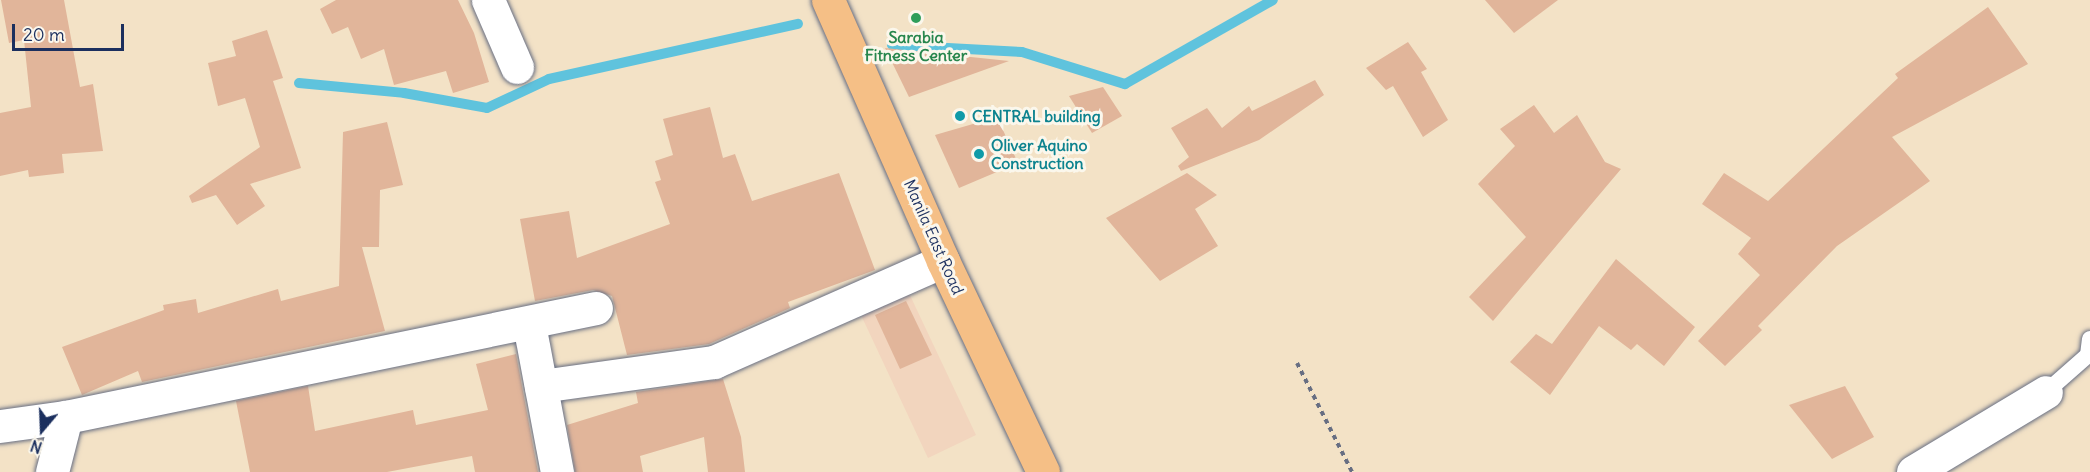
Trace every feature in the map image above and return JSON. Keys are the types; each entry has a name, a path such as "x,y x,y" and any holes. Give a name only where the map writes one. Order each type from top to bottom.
{"main road":[{"name":"Manila East Road","path":"828,0 943,261 1043,472"}],"street":[{"path":"488,0 517,67"},
{"path":"541,386 714,362 943,261"},
{"path":"0,426 66,417 529,324 596,308"},
{"path":"529,324 557,472"},
{"path":"1913,472 2046,392"},
{"path":"52,472 66,417"}],"lane":[{"path":"2046,392 2088,355 2090,339"}],"path":[{"path":"1298,363 1352,472"}],"shaded area":[{"path":"908,291 976,435 928,458 860,313"}],"building":[{"path":"1,0 64,0 80,87 93,84 103,151 62,154 64,173 29,177 28,170 0,176 0,113 31,107 24,40 9,43"},
{"path":"336,0 458,0 474,33 489,82 453,93 446,71 394,85 384,49 361,59 348,27 332,34 320,9"},
{"path":"1485,0 1558,0 1514,33"},
{"path":"1988,7 2028,64 1892,137 1930,181 1837,246 1758,326 1762,330 1725,366 1698,341 1760,275 1738,254 1751,238 1702,204 1724,173 1768,201 1898,78 1895,74"},
{"path":"267,30 283,78 273,81 301,168 250,184 265,206 237,225 216,195 192,203 189,196 260,147 245,98 218,106 208,63 236,56 232,41"},
{"path":"1408,42 1427,69 1421,72 1448,120 1423,137 1393,86 1386,90 1366,68"},
{"path":"885,48 1009,61 909,97"},
{"path":"1315,80 1324,95 1259,140 1181,171 1178,166 1189,157 1171,128 1207,108 1222,128 1249,106 1252,111"},
{"path":"1103,87 1122,116 1092,133 1069,96"},
{"path":"1534,105 1554,133 1577,115 1605,162 1621,169 1493,321 1469,297 1526,237 1478,184 1515,146 1500,129"},
{"path":"710,107 723,158 735,154 752,201 839,173 875,270 788,302 790,308 709,344 627,355 612,296 593,290 535,301 520,219 569,211 577,258 670,224 655,182 661,180 655,161 673,155 663,119"},
{"name":"Oliver Aquino Construction","path":"997,117 1018,163 959,188 935,135"},
{"path":"387,122 403,185 380,190 379,247 362,247 385,331 142,382 138,371 82,395 62,347 164,310 163,305 196,299 198,313 278,289 281,301 339,286 343,132"},
{"path":"1187,173 1217,195 1195,209 1218,246 1160,281 1106,218"},
{"path":"1616,259 1695,327 1664,366 1637,344 1631,350 1599,326 1550,395 1510,362 1536,334 1552,344"},
{"path":"906,301 932,355 900,369 875,315"},
{"path":"516,354 538,472 475,472 472,456 387,472 250,472 236,401 308,386 315,431 413,410 416,425 488,410 476,364"},
{"path":"723,379 741,437 745,472 708,472 704,437 640,456 643,472 575,472 567,425 638,403 636,392"},
{"path":"1845,386 1874,437 1832,459 1789,405"}],"waterway":[{"path":"892,45 1022,52 1125,84 1273,0"},
{"path":"299,83 404,93 487,108 549,79 798,24"}],"place":[{"name":"Sarabia Fitness Center","path":"916,18"},
{"name":"CENTRAL building","path":"960,116"},
{"name":"Oliver Aquino Construction","path":"979,154"}]}
